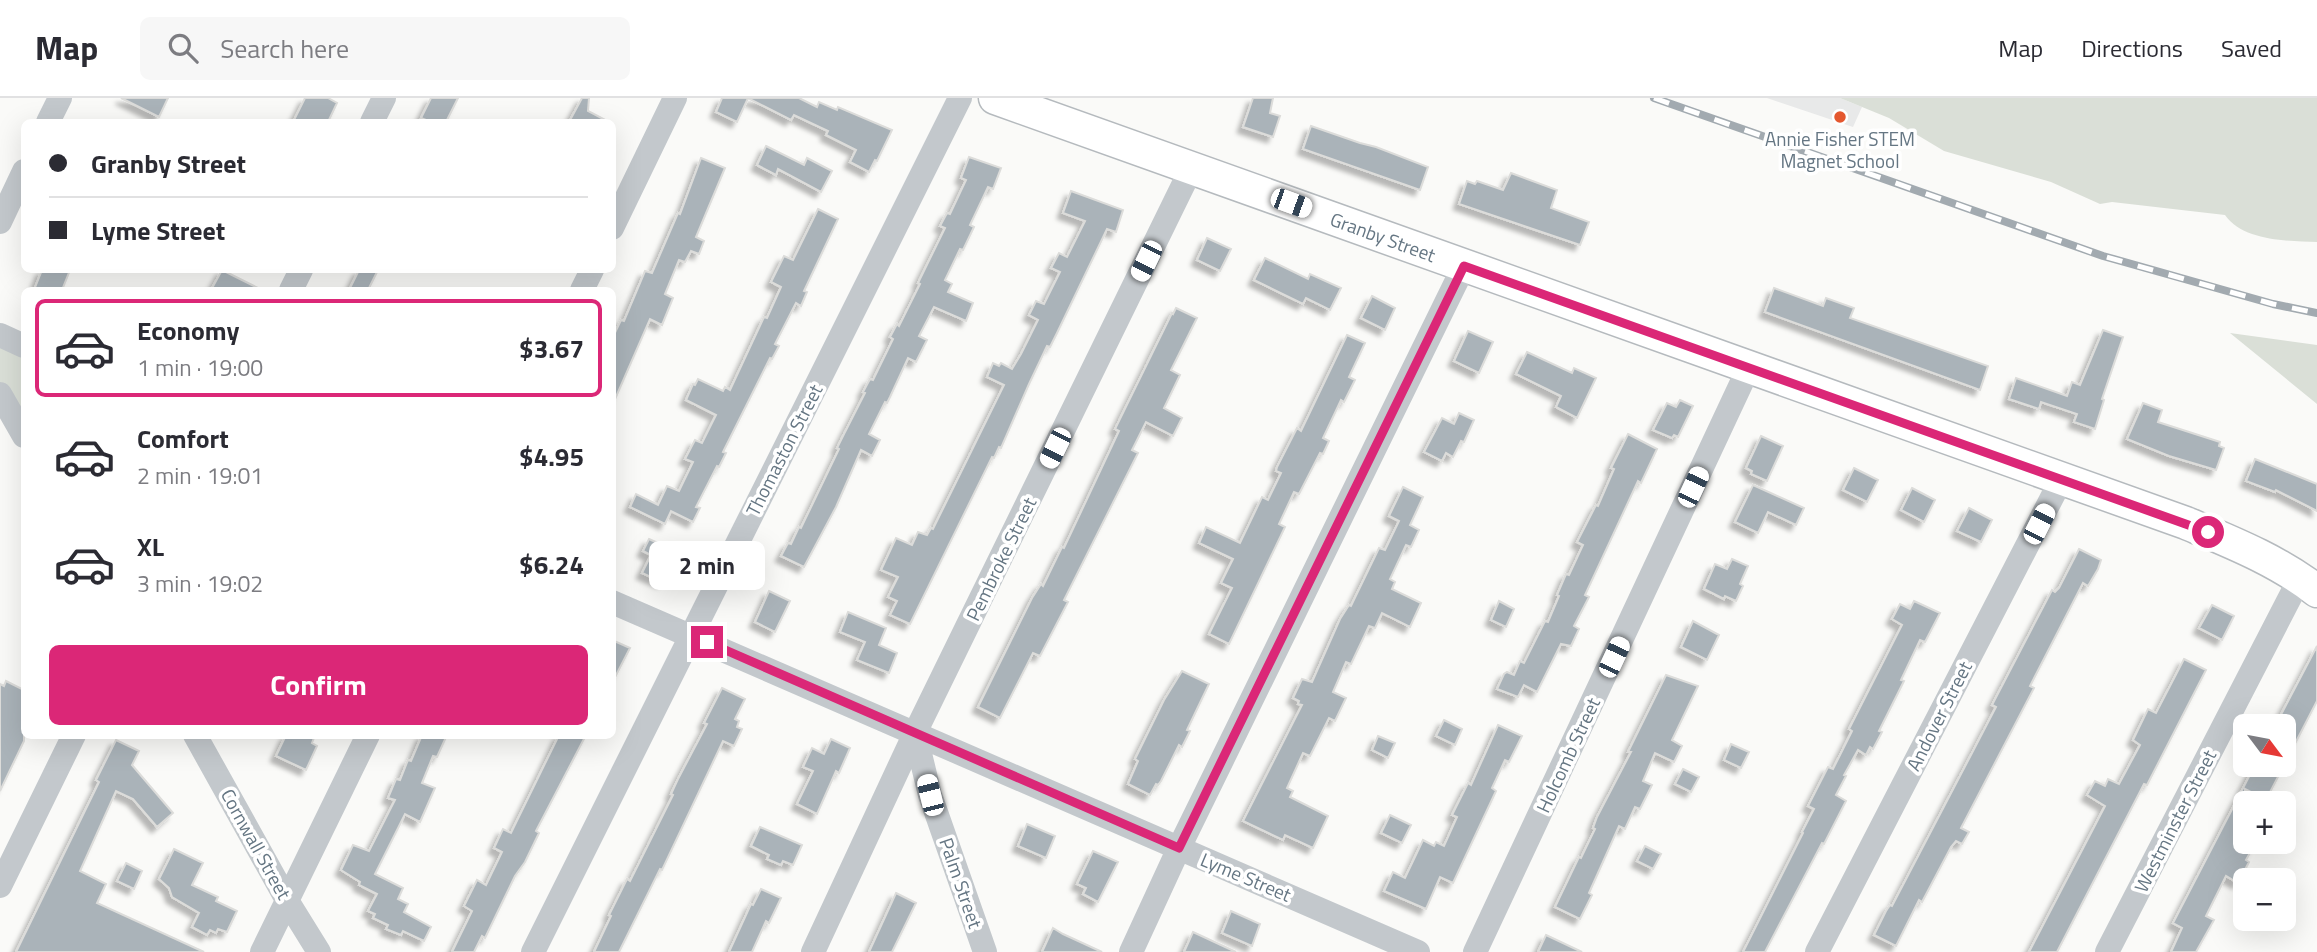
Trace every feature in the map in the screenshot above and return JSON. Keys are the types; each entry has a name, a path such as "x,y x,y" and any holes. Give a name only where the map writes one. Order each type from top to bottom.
{"main road":[{"name":"Granby Street","path":"995,98 2186,523 2253,551 2309,584"}],"street":[{"path":"50,119 60,98"},
{"path":"374,119 384,98"},
{"path":"616,220 675,98"},
{"name":"Thomaston Street","path":"533,952 960,98"},
{"name":"Pembroke Street","path":"813,952 915,733 1192,167"},
{"path":"0,222 21,177"},
{"path":"1131,952 1179,848 1464,266"},
{"path":"0,335 21,345"},
{"name":"Holcomb Street","path":"1475,952 1749,367"},
{"path":"0,394 21,431"},
{"name":"Andover Street","path":"1817,952 2061,480"},
{"name":"Westminster Street","path":"2107,952 2309,584"},
{"name":"Lyme Street","path":"616,603 1418,952"},
{"name":"Palm Street","path":"915,733 930,795 985,952"},
{"path":"0,886 72,739"},
{"name":"Cornwall Street","path":"197,739 319,952"},
{"path":"262,952 366,739"}],"shaded area":[{"name":"Annie Fisher STEM Magnet School","path":"1767,98 1840,98 1862,107 1853,127"},
{"path":"1840,98 2317,98 2317,242 2254,235 2233,224 2225,215 2112,202 2100,204 2051,182 1944,151 1889,118"},
{"path":"2230,333 2317,345 2317,404"},
{"path":"0,335 21,345 21,431 0,394"}],"building":[{"path":"121,98 168,98 159,117"},
{"path":"305,98 328,98 337,103 329,119 294,119"},
{"path":"431,98 458,98 448,119 421,118"},
{"path":"582,98 589,98 588,111 603,119 571,119"},
{"path":"722,98 748,98 737,122 716,112"},
{"path":"748,98 799,98 817,107 819,102 837,110 838,107 892,130 869,172 850,162 856,150 826,135 828,131 794,115 791,120"},
{"path":"1253,98 1273,98 1270,113 1280,116 1273,137 1243,127"},
{"path":"1311,126 1428,167 1420,190 1303,149"},
{"path":"766,146 804,165 807,158 832,171 821,192 778,169 776,175 757,165"},
{"path":"969,157 1001,168 993,189 988,187 970,225 974,227 945,280 952,284 948,292 973,303 966,321 934,307 919,336 927,340 916,362 908,358 869,434 880,440 872,456 861,450 836,507 804,567 781,556 788,543 791,544 799,527 801,528 865,393 863,392 870,379 873,380 893,339 890,337 897,324 899,326 920,284 918,283 945,228 940,226 947,213 950,214 966,180 961,178"},
{"path":"701,158 725,168 696,237 704,241 699,254 691,251 685,262 679,260 665,294 673,298 662,325 650,319 616,397 616,331 621,320 624,321 645,271 652,273 678,213 680,214"},
{"path":"1511,173 1557,190 1551,208 1589,222 1580,245 1459,204 1467,181 1475,184 1477,181 1503,190"},
{"path":"1071,191 1123,210 1116,232 1107,229 1050,347 1047,346 1001,448 999,447 994,458 992,457 910,624 890,615 897,601 888,597 898,577 881,570 896,538 912,545 918,532 927,535 931,528 933,529 1004,385 987,377 993,363 999,366 1001,363 1012,369 1021,354 1038,320 1029,315 1036,301 1044,304 1060,272 1051,268 1059,253 1067,257 1085,221 1063,213"},
{"path":"818,209 838,219 804,291 807,292 801,306 796,303 775,344 779,346 772,359 770,358 723,452 726,453 696,507 700,508 693,522 671,511 665,524 630,507 636,494 658,505 667,486 679,491 693,462 685,459 695,440 702,443 716,415 686,400 693,384 695,385 698,379 723,391 725,387 730,390 781,287 771,282 784,256 793,260"},
{"path":"1207,238 1231,249 1220,271 1197,260"},
{"path":"1265,258 1308,279 1310,274 1341,288 1330,310 1306,298 1303,304 1254,280"},
{"path":"41,273 69,273 63,287 35,287"},
{"path":"220,273 228,273 256,287 213,287"},
{"path":"358,273 376,273 370,287 350,287"},
{"path":"1774,288 1823,306 1826,298 1854,308 1850,318 1988,366 1980,390 1765,312"},
{"path":"1372,296 1395,308 1385,330 1361,318"},
{"path":"1176,308 1197,318 1171,370 1180,375 1164,408 1182,418 1173,436 1146,422 1132,450 1138,453 1064,600 1068,602 1040,656 1033,653 1000,718 978,707 1032,598 1041,584 1043,586 1062,547 1064,548 1119,431 1115,429"},
{"path":"2103,330 2123,337 2095,429 2074,422 2077,414 2041,402 2039,409 2009,399 2016,378 2067,396 2072,382 2080,385"},
{"path":"1468,331 1493,342 1479,373 1454,361"},
{"path":"1347,335 1365,343 1349,377 1355,380 1344,402 1341,400 1323,438 1329,441 1323,454 1320,453 1299,494 1294,492 1279,524 1285,527 1229,644 1209,634 1232,588 1221,583 1233,559 1199,543 1206,527 1240,543 1262,497 1268,500 1281,473 1276,471 1277,467 1297,428 1301,431"},
{"path":"1527,352 1572,373 1574,368 1596,378 1577,418 1556,407 1561,396 1516,374"},
{"path":"1680,400 1693,406 1678,437 1674,435 1672,438 1653,430 1667,403 1676,407"},
{"path":"2143,403 2162,410 2158,422 2220,442 2219,446 2224,448 2216,470 2169,456 2127,439"},
{"path":"1459,413 1474,420 1464,442 1461,441 1453,457 1446,453 1442,461 1424,452 1442,418 1454,424"},
{"path":"1628,434 1657,449 1641,483 1638,481 1585,595 1589,597 1574,626 1579,629 1571,646 1561,644 1537,692 1524,685 1518,697 1497,689 1504,674 1507,672 1514,675 1520,661 1524,663 1545,621 1548,622 1566,574 1569,575 1583,545 1577,542 1596,505 1598,506 1614,469 1611,468"},
{"path":"1761,436 1783,446 1767,481 1751,474 1752,471 1746,468"},
{"path":"2255,459 2317,484 2317,511 2276,490 2275,492 2246,481"},
{"path":"1854,468 1878,480 1867,502 1843,490"},
{"path":"1753,485 1804,508 1796,525 1768,512 1758,533 1735,522"},
{"path":"1403,487 1423,497 1410,525 1419,530 1411,547 1406,545 1390,579 1395,582 1392,589 1421,603 1410,627 1382,613 1375,628 1369,626 1351,664 1346,662 1333,692 1346,698 1335,721 1329,718 1310,756 1303,753 1287,788 1293,791 1290,797 1328,816 1313,848 1285,835 1283,840 1243,821 1302,705 1293,698 1302,679 1312,682 1340,619 1349,605 1351,606 1379,548 1385,550 1399,521 1389,516"},
{"path":"1912,488 1935,500 1924,522 1901,510"},
{"path":"1969,508 1992,520 1981,542 1957,531"},
{"path":"649,539 678,552 662,582 642,573 651,555 643,551"},
{"path":"2079,549 2101,560 2098,569 2088,586 2083,583 2030,686 2034,688 1961,828 1969,832 1962,844 1956,841 1951,847 1922,902 1919,900 1896,946 1874,935 1886,911 1892,906 1996,707 1992,705 2052,590 2055,592 2059,588"},
{"path":"1732,559 1748,566 1736,601 1725,596 1724,599 1704,589 1715,564 1727,569"},
{"path":"769,591 790,601 775,632 755,622"},
{"path":"1499,601 1514,609 1506,627 1491,620"},
{"path":"1914,601 1940,613 1925,642 1920,640 1873,749 1870,747 1866,755 1858,750 1844,775 1846,776 1836,795 1846,801 1765,952 1743,952 1814,809 1808,806 1828,767 1833,769 1852,731 1849,729 1902,625 1892,619 1900,604 1910,609"},
{"path":"2212,605 2234,616 2222,640 2199,628"},
{"path":"848,612 886,628 879,645 897,653 889,673 857,660 865,642 840,632"},
{"path":"1693,621 1719,635 1707,660 1681,647"},
{"path":"616,642 630,648 616,675"},
{"path":"2317,646 2317,701 2296,742 2296,714 2281,714"},
{"path":"2184,659 2206,670 2147,785 2144,784 2057,952 2029,952 2105,806 2087,795 2095,781 2105,786 2108,779 2119,784 2140,745 2133,740 2148,709 2156,713"},
{"path":"1182,671 1209,684 1187,730 1190,731 1182,747 1179,745 1161,781 1150,795 1128,784 1138,761 1135,759 1164,700"},
{"path":"1666,675 1698,686 1672,740 1682,746 1674,762 1655,753 1643,781 1652,785 1640,809 1635,807 1625,829 1619,826 1580,919 1555,907 1595,829 1593,828 1597,817 1631,752 1628,752"},
{"path":"6,681 21,688 21,739 24,741 0,791 0,684 4,686"},
{"path":"722,688 745,699 735,719 739,721 737,727 742,729 734,746 723,741 662,870 660,869 619,952 594,952 611,916 609,915 627,879 630,881 673,795 671,794"},
{"path":"1444,720 1462,729 1455,745 1436,736"},
{"path":"1498,725 1522,736 1509,762 1505,760 1492,788 1496,791 1453,883 1440,877 1426,909 1384,891 1393,872 1405,878 1423,840 1434,846 1436,842 1444,846 1457,817 1452,815 1468,783 1471,785"},
{"path":"1378,736 1395,743 1388,758 1372,750"},
{"path":"284,739 314,739 312,743 317,746 306,770 276,756"},
{"path":"420,739 445,739 437,757 433,756 422,783 435,788 420,822 405,814 375,874 403,888 398,899 408,904 404,912 431,927 424,941 403,931 401,935 386,929 388,925 373,918 375,914 368,911 377,894 359,885 360,882 341,870 353,845 369,851 395,800 388,798 396,779 400,780 408,760 411,761"},
{"path":"557,739 584,739 485,938 482,936 474,952 452,952 472,911 464,906 477,880 486,885 502,852 494,848 503,829 511,833"},
{"path":"831,739 850,748 839,773 836,771 817,814 797,804 813,771 803,767 812,748 824,754"},
{"path":"116,740 139,751 132,765 173,813 157,827 133,799 116,791 80,871 106,884 97,903 204,952 16,952 99,782 96,780"},
{"path":"1731,744 1749,752 1741,768 1724,760"},
{"path":"1683,769 1699,777 1691,792 1675,784"},
{"path":"2249,777 2278,777 2271,791 2242,791"},
{"path":"2233,807 2233,854 2249,854 2246,860 2249,862 2246,868 2233,868 2233,880 2226,876 2206,916 2214,920 2196,952 2171,952 2182,928 2173,923"},
{"path":"1390,815 1411,825 1402,843 1381,833"},
{"path":"1027,824 1055,836 1046,858 1018,846"},
{"path":"760,827 802,845 793,865 783,861 781,865 767,859 769,855 751,846"},
{"path":"1645,846 1661,854 1653,869 1637,861"},
{"path":"174,849 203,863 192,885 218,897 216,901 237,911 227,932 218,929 216,933 210,930 207,935 192,927 199,913 172,897 169,888 159,879"},
{"path":"1093,851 1118,862 1098,902 1083,894 1086,888 1077,884"},
{"path":"126,863 142,871 134,889 117,881"},
{"path":"761,889 781,898 769,923 766,921 752,952 729,952 751,904 753,905"},
{"path":"896,893 916,903 892,952 869,952"},
{"path":"1231,911 1260,924 1252,946 1222,933"},
{"path":"1053,928 1063,934 1102,952 1042,952"},
{"path":"1193,932 1236,952 1184,952"},
{"path":"1546,935 1582,952 1538,952"}],"railway":[{"path":"1654,98 2103,256 2273,304 2317,313"}],"place":[{"name":"Annie Fisher STEM Magnet School","path":"1840,117"}],"route":[{"path":"707,642 1179,848 1464,266 2208,532"}]}
